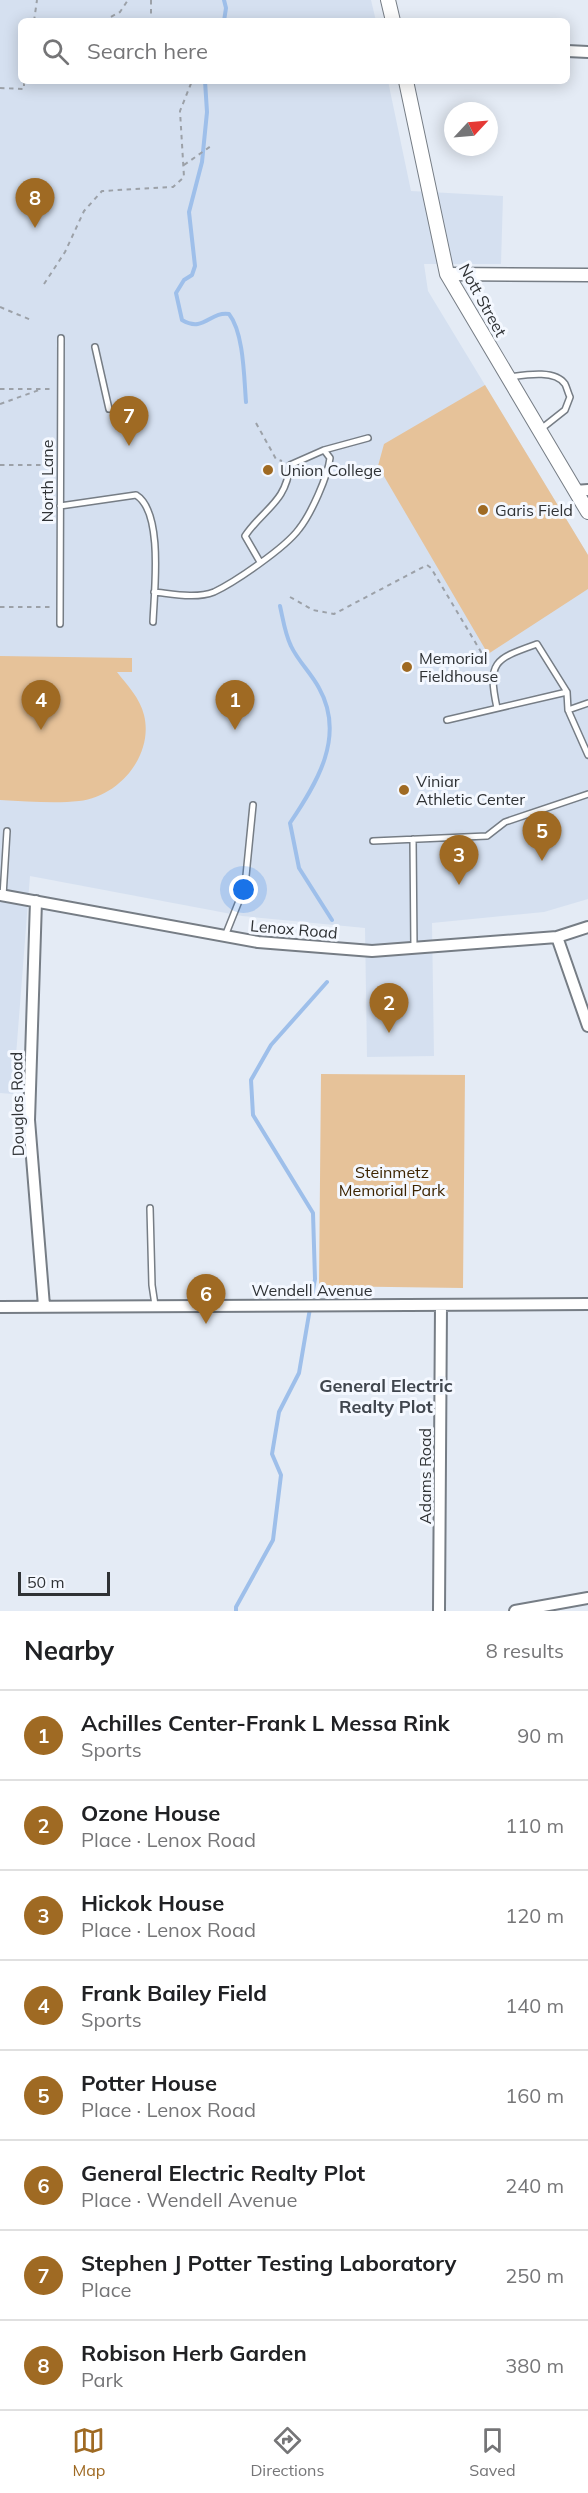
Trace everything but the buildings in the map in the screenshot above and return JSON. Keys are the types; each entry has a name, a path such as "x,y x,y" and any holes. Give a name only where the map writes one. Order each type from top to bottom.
{"main road":[{"path":"388,0 392,18"},
{"name":"Nott Street","path":"407,84 447,274 539,430 581,490 588,512"}],"street":[{"path":"570,51 588,52"},
{"path":"447,274 588,275"},
{"name":"Lenox Road","path":"2,896 258,942 372,951 557,937 588,927"},
{"name":"Douglas Road","path":"36,901 28,1120 44,1306"},
{"path":"557,937 588,1026"},
{"name":"Wendell Avenue","path":"0,1307 588,1304"},
{"name":"Adams Road","path":"439,1611 441,1305"},
{"path":"515,1611 588,1598"}],"lane":[{"name":"North Lane","path":"60,624 61,338"},
{"path":"95,347 110,409"},
{"path":"508,377 544,375 564,382 570,398 565,410 539,430"},
{"path":"260,562 245,536 278,500 288,477 290,465 324,450 368,438"},
{"path":"154,592 190,596 212,592 260,562 299,529 329,473 330,458 324,450"},
{"path":"60,506 136,495 143,499 149,510 156,545 153,622"},
{"path":"497,708 493,688 494,667 504,656 537,644 567,692 568,710 588,755"},
{"path":"447,720 567,692"},
{"path":"568,710 588,703"},
{"path":"373,841 487,836 505,822 588,794"},
{"path":"225,936 245,886 253,805"},
{"path":"2,896 7,831"},
{"path":"413,839 414,948"},
{"path":"150,1208 155,1305"}],"path":[{"path":"34,18 37,0"},
{"path":"109,18 120,12 128,0"},
{"path":"151,0 152,18"},
{"path":"0,88 24,89 24,84"},
{"path":"44,284 65,252 84,211 102,192 173,188 184,177 180,111 191,84"},
{"path":"183,165 211,146"},
{"path":"0,307 31,320"},
{"path":"0,389 62,389"},
{"path":"0,404 27,393 45,389"},
{"path":"256,423 276,459 290,465"},
{"path":"0,465 61,465"},
{"path":"290,597 313,610 334,614 427,565 431,568 494,674"},
{"path":"0,607 60,607"}],"shaded area":[{"name":"Union College","path":"0,0 371,0 375,18 18,18 18,84 389,84 411,191 503,196 501,264 424,264 428,291 588,555 588,899 544,912 432,923 434,1056 367,1057 365,928 242,916 30,876 13,1094 0,1093"}],"green space":[{"name":"Garis Field","path":"485,385 588,555 588,589 488,654 378,466 384,444"},
{"path":"0,656 132,658 132,672 117,672 140,703 146,730 144,745 138,759 120,783 94,798 79,801 0,800"},
{"name":"Steinmetz Memorial Park","path":"321,1074 465,1075 463,1288 319,1286"}],"waterway":[{"path":"224,0 224,18"},
{"path":"205,84 207,112 202,162 189,212 195,266 192,275 184,280 176,293 182,320 196,324 222,314 229,314 238,332 246,402"},
{"path":"280,606 289,641 297,657 319,688 327,706 330,724 325,758 310,792 290,823 299,868 332,920"},
{"path":"236,1611 236,1607 273,1540 281,1475 272,1454 279,1412 299,1373 315,1279 313,1213 253,1115 251,1080 271,1045 327,982"}],"place":[{"name":"Robison Herb Garden","path":"35,228"},
{"name":"Stephen J Potter Testing Laboratory","path":"129,446"},
{"name":"Union College","path":"268,470"},
{"name":"Garis Field","path":"483,510"},
{"name":"Memorial Fieldhouse","path":"407,667"},
{"name":"Frank Bailey Field","path":"41,730"},
{"name":"Achilles Center-Frank L Messa Rink","path":"235,730"},
{"name":"Viniar Athletic Center","path":"404,790"},
{"name":"Potter House","path":"542,861"},
{"name":"Hickok House","path":"459,885"},
{"name":"Ozone House","path":"389,1033"},
{"name":"General Electric Realty Plot","path":"206,1324"}],"district":[{"name":"General Electric Realty Plot","path":"386,1396"}]}
